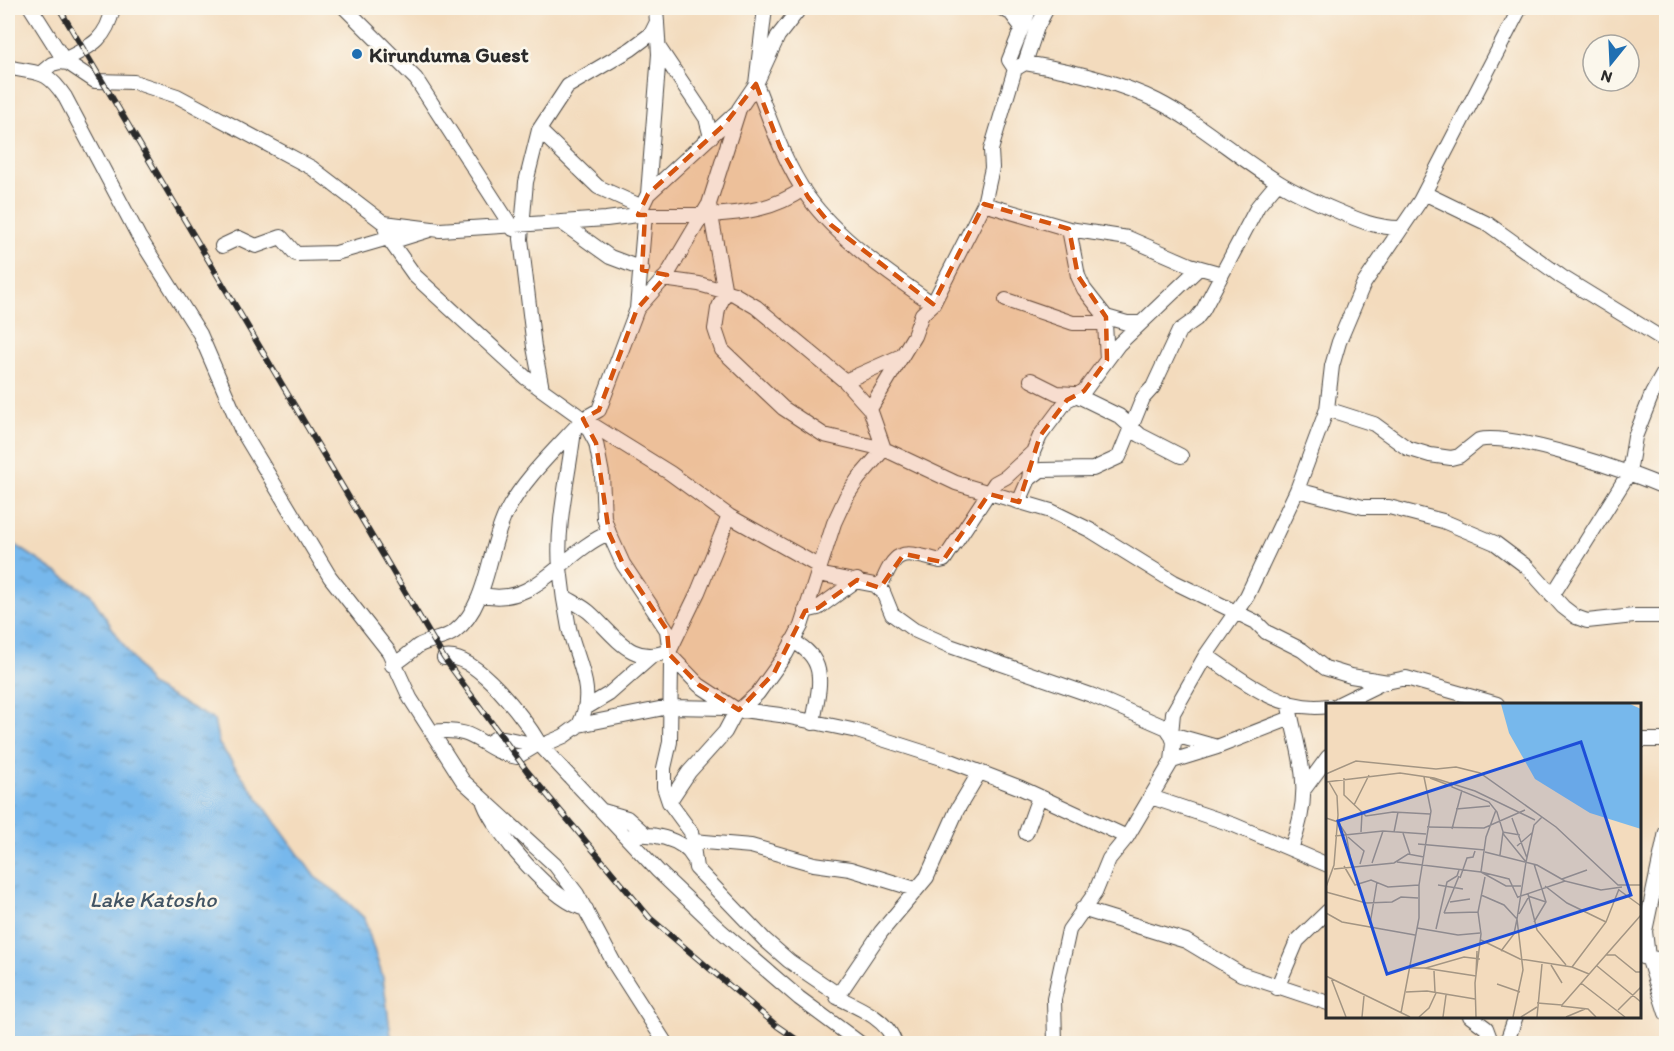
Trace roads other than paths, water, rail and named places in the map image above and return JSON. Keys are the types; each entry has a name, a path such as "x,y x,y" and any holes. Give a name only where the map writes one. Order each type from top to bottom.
{"street":[{"path":"31,8 62,61 95,81 134,82 177,96 312,168 384,223 431,229 561,222 641,212 739,213 770,206 803,189"},
{"path":"41,73 52,63 62,61 95,43 110,23 113,8"},
{"path":"345,8 416,79 517,225 521,239 534,347 543,389"},
{"path":"392,665 429,640 445,637 456,631 480,594 507,511 520,491 584,419 599,410 637,309 642,269 641,212 648,194 659,48 656,8"},
{"path":"765,8 756,84 780,147 803,189 831,225 933,304"},
{"path":"648,194 739,109 756,84 778,36 800,8"},
{"path":"1001,8 1011,13 1021,26"},
{"path":"1030,8 1009,60 1020,66 1097,79 1156,100 1239,153 1278,182 1365,223 1379,228 1400,228"},
{"path":"870,409 899,357 914,336 922,314 933,304 984,204 992,168 991,150 1020,66 1047,8"},
{"path":"1171,734 1173,713 1206,655 1247,596 1298,490 1327,410 1332,366 1346,319 1362,285 1380,262 1424,193 1521,8"},
{"path":"517,225 539,130 568,86 637,45 651,34 657,22"},
{"path":"659,48 706,118 711,137"},
{"path":"8,67 41,73 51,79 65,97 139,237 195,326 242,429 330,577 383,644 410,698 463,781 555,865 586,909 614,963 666,1044"},
{"path":"637,309 664,278 707,211 739,109"},
{"path":"539,130 598,187 641,212"},
{"path":"1029,479 1041,470 1093,469 1119,457 1179,331 1196,319 1258,206 1278,182"},
{"path":"1424,193 1488,224 1562,277 1666,341"},
{"path":"984,204 1069,229 1128,238 1199,268 1222,274"},
{"path":"707,211 725,293 718,309 715,329 722,350 735,365 783,408 824,435 884,449 956,483 1051,511 1090,530 1148,568 1256,622 1277,639 1302,650 1324,668 1351,676 1388,682 1413,679 1491,703"},
{"path":"561,222 610,257 664,278 699,284 735,294 756,307 845,381 870,409 884,449"},
{"path":"384,223 388,238 404,264 421,283 501,357 584,419 670,473 729,516 819,571 880,588 892,614 914,630 950,646 1113,704 1167,728 1174,742 1172,761 1127,837 1109,859 1095,893 1069,930 1054,999 1056,1044"},
{"path":"222,246 239,238 253,246 281,237 296,254 328,255 388,238 400,239 431,229"},
{"path":"1069,229 1078,276 1084,289 1106,320 1107,360"},
{"path":"1032,380 1057,393 1074,394 1084,391 1139,323 1199,268"},
{"path":"1006,300 1073,323 1106,320 1139,323"},
{"path":"845,381 899,357"},
{"path":"1552,596 1629,473 1635,436 1652,394 1666,369"},
{"path":"1074,394 1119,416 1140,435 1181,456"},
{"path":"880,588 888,570 904,554 913,552 940,561 944,560 994,483 1006,477 1033,452 1054,417 1074,394"},
{"path":"1327,410 1374,424 1407,448 1430,454 1451,458 1466,451 1479,440 1500,439 1522,442 1629,473 1666,488"},
{"path":"584,419 596,443 602,474 604,518 609,533 623,564 667,630 670,652 670,742 663,777 669,802 687,824 693,841 694,859"},
{"path":"574,430 562,520 560,566 570,629 585,681 587,707 579,725"},
{"path":"669,802 689,772 725,732 739,710 774,673 805,611 834,523 846,497 884,449"},
{"path":"1019,502 1029,479 1033,452"},
{"path":"1298,490 1363,507 1389,507 1443,521 1495,543 1527,567 1552,596 1576,617 1587,621 1634,616 1666,616"},
{"path":"670,652 698,592 729,516"},
{"path":"480,594 492,597 519,593 539,584 580,549 609,533"},
{"path":"805,611 818,608 857,580"},
{"path":"565,597 587,611 628,648 651,657"},
{"path":"792,641 812,655 818,668 819,692 813,723"},
{"path":"587,707 609,694 651,657 670,652"},
{"path":"670,652 699,685 739,710"},
{"path":"1206,655 1252,687 1301,706 1326,706"},
{"path":"444,658 453,656 461,659 487,679 518,713 539,745 658,871 720,930 799,998 861,1044"},
{"path":"1343,703 1388,682"},
{"path":"1288,702 1305,788 1302,818 1291,849"},
{"path":"433,732 461,731 517,756 564,736 579,725 669,707 727,708 780,715 857,731 908,746 1039,797 1127,837"},
{"path":"1172,761 1217,747 1291,718"},
{"path":"1171,734 1217,747"},
{"path":"1641,740 1666,740"},
{"path":"1298,746 1325,761 1305,788"},
{"path":"837,997 881,932 934,863 957,810 980,773"},
{"path":"1151,796 1234,825 1326,864"},
{"path":"1026,833 1039,797"},
{"path":"603,811 627,818 645,834"},
{"path":"1644,957 1646,899 1666,832"},
{"path":"627,837 645,834 679,843 694,859 700,873 726,896 765,940 789,961 836,993 837,997 882,1023 897,1041"},
{"path":"693,841 751,846 814,864 850,869 915,890"},
{"path":"1082,909 1186,941 1241,974 1277,988 1326,1002"},
{"path":"1277,988 1298,941 1326,913"},
{"path":"1641,940 1644,957 1666,1013"},
{"path":"1644,957 1666,960"},
{"path":"1471,1018 1486,1028 1492,1044"},
{"path":"1506,1044 1516,1018"}],"water":[{"name":"Lake Katosho","path":"8,540 90,594 150,685 214,720 219,744 315,877 339,894 364,918 383,978 392,1043 8,1043"}],"railway":[{"path":"59,8 444,658 527,771 650,918 777,1026 803,1044"}],"place":[{"name":"Kirunduma Guest","path":"357,54"}]}
